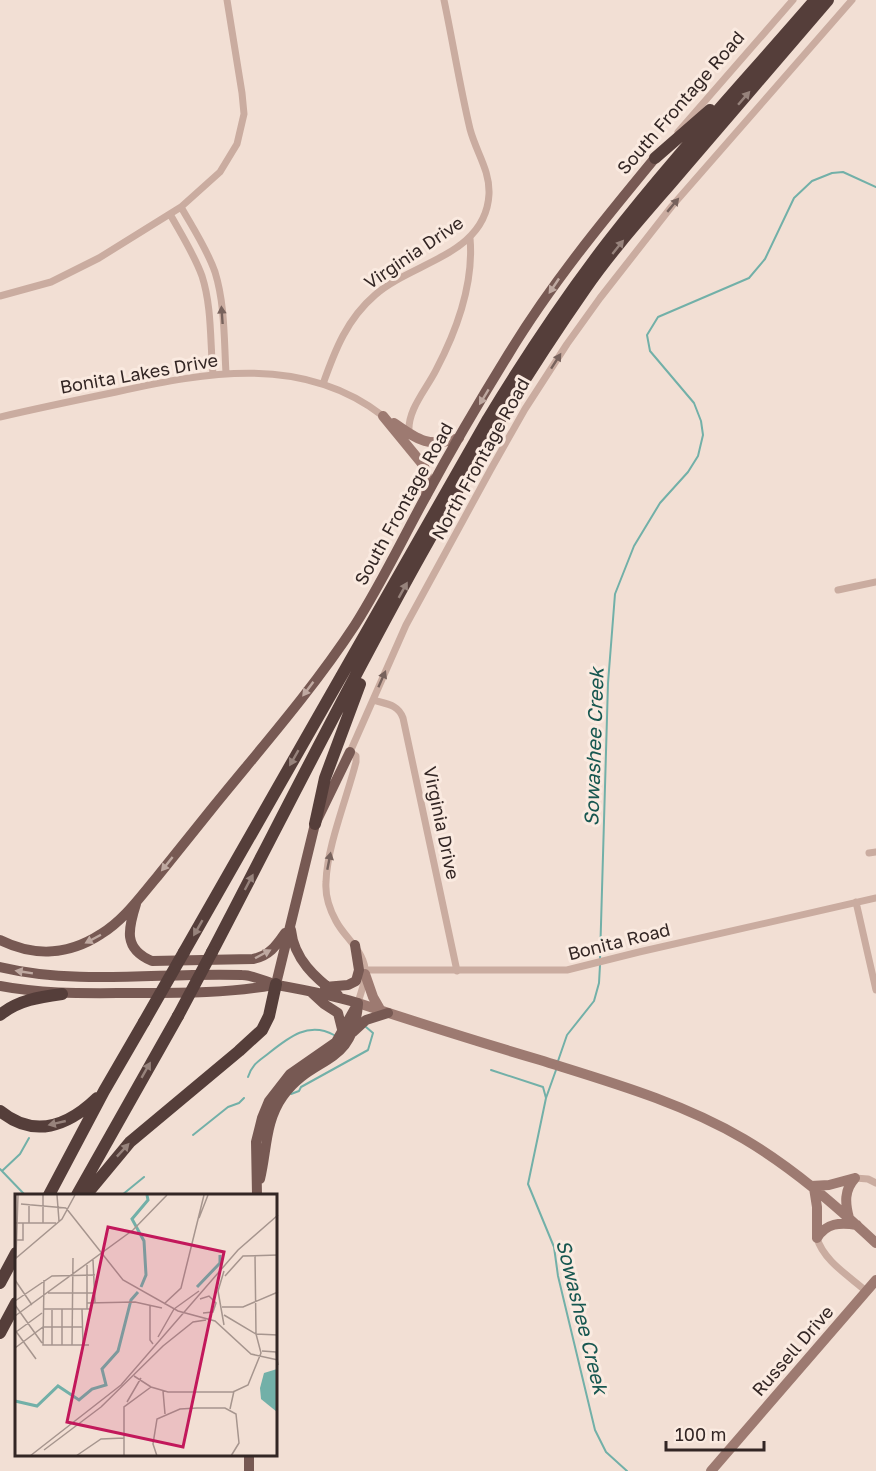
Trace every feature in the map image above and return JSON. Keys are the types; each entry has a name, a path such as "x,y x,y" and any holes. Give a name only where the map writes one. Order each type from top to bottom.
{"highway":[{"path":"50,1194 104,1091 513,378 578,282 609,241 739,86 815,0"},
{"path":"78,1194 178,1016 375,641 496,423 587,285 652,205 828,0"},
{"path":"656,158 739,86"},
{"path":"315,824 331,760 371,658 375,641"},
{"path":"87,1194 130,1142 258,1034 269,1016 276,984"},
{"path":"0,1015 14,1005 27,1000 62,994"},
{"path":"0,1111 16,1121 29,1125 55,1125 68,1121 81,1113 104,1091"},
{"path":"0,1283 15,1255"},
{"path":"0,1333 15,1306"}],"main road":[{"name":"South Frontage Road","path":"0,940 21,949 36,952 66,950 104,933 137,901 335,654 373,594 426,496 508,355 559,278 596,229 656,158"},
{"path":"383,416 418,439 430,443 459,438"},
{"path":"383,416 424,466 427,477 426,496"},
{"path":"276,984 315,824 350,752"},
{"path":"137,901 130,927 131,943 140,955 159,962 259,958 278,944 290,923"},
{"path":"290,923 296,952 319,980 344,999"},
{"path":"304,989 348,985 356,981 359,964 355,945"},
{"path":"0,967 33,973 80,977 246,975 358,1003 657,1098 714,1123 764,1152 812,1186 873,1241"},
{"path":"365,972 373,998 384,1012"},
{"path":"0,986 62,994 246,990 276,984"},
{"path":"304,989 338,1013 347,1034"},
{"path":"347,1034 357,1017 358,1003"},
{"path":"257,1192 256,1142 269,1101 290,1074 308,1060 332,1046 366,1020 384,1012"},
{"path":"812,1186 829,1185 855,1178"},
{"path":"853,1222 846,1204 847,1190 855,1178"},
{"path":"812,1186 817,1198 817,1238"},
{"path":"817,1238 829,1226 853,1222"},
{"name":"Russell Drive","path":"711,1471 876,1280"}],"street":[{"path":"0,296 38,287 73,272 181,207 220,172 230,158 241,131 244,114 227,0"},
{"name":"Virginia Drive","path":"323,384 345,329 358,312 376,294 396,280 470,238 477,230 487,207 489,182 485,165 471,131 444,0"},
{"name":"South Frontage Road","path":"656,158 793,0"},
{"name":"North Frontage Road","path":"365,972 361,955 335,918 327,898 326,882 339,819 356,762 356,756 350,752 406,625 490,469 567,344 672,206 852,0"},
{"path":"181,207 203,245 215,273 220,297 226,373"},
{"path":"170,214 191,252 202,279 208,312 213,374"},
{"path":"409,433 409,418 444,354 466,293 472,258 470,238"},
{"name":"Bonita Lakes Drive","path":"0,417 180,378 226,373 279,376 323,384 351,394 383,416"},
{"path":"838,590 876,582"},
{"name":"Virginia Drive","path":"373,700 394,706 400,710 404,718 457,971"},
{"name":"Bonita Road","path":"365,972 567,970 876,898"},
{"path":"856,902 875,977 876,990"},
{"path":"358,1003 365,972"},
{"path":"855,1178 868,1179 876,1183"},
{"path":"817,1238 821,1250 828,1258 866,1291"}],"waterway":[{"name":"Sowashee Creek","path":"600,959 608,683 615,594 634,546 660,503 688,472 698,456 703,435 701,421 694,403 650,351 647,335 658,317 749,278 765,259 794,198 812,181 832,173 843,172 876,187"},
{"name":"Sowashee Creek","path":"558,1061 567,1035 594,1001 599,983 600,965"},
{"path":"291,1094 368,1050 373,1033 366,1027"},
{"path":"248,1077 256,1063 300,1033 316,1030 334,1035"},
{"path":"491,1070 543,1087 546,1098"},
{"name":"Sowashee Creek","path":"556,1070 546,1098 528,1184 554,1247 558,1276 595,1430 606,1452 627,1471"},
{"path":"193,1135 228,1107 239,1103 244,1098"},
{"path":"2,1171 20,1154 29,1138"},
{"path":"0,1169 24,1194"},
{"path":"123,1194 144,1177"}]}
